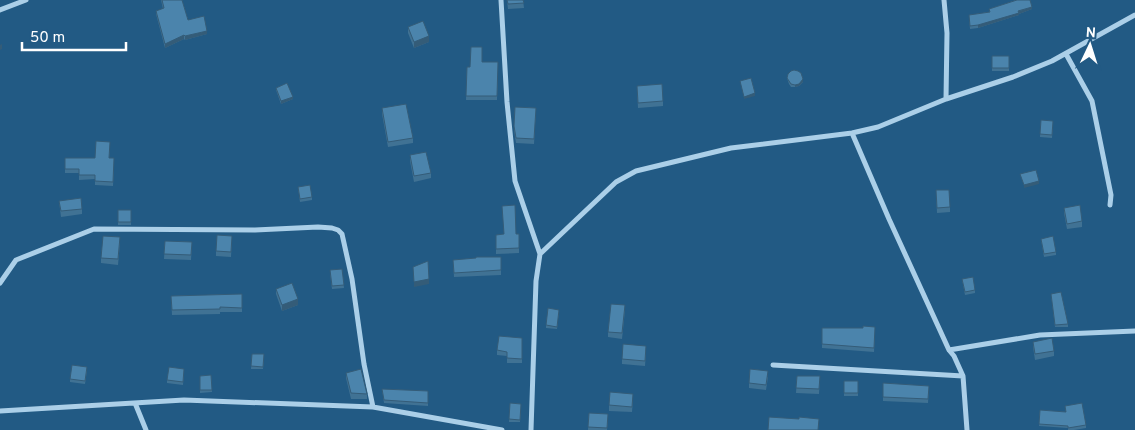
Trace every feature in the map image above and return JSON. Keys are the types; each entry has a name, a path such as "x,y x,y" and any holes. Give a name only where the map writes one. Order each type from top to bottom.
{"street":[{"path":"0,10 26,0"},
{"path":"501,0 507,102 515,181 540,254 536,281 531,430"},
{"path":"944,0 947,33 946,99"},
{"path":"540,254 616,182 636,171 731,148 852,133 878,127 946,99 1013,77 1052,61 1135,14"},
{"path":"1066,54 1092,101 1110,195 1110,206"},
{"path":"852,133 949,350 964,376 967,430"},
{"path":"0,283 16,260 94,229 255,230 332,228 342,234 352,279 364,364 374,407"},
{"path":"949,350 1040,334 1135,331"},
{"path":"772,365 964,376"},
{"path":"1,412 184,400 374,407 502,430"},
{"path":"135,403 146,430"}],"building":[{"path":"162,0 182,0 188,20 204,16 207,31 184,35 165,44 156,11 164,8"},
{"path":"507,0 523,0 524,3 508,4"},
{"path":"1017,0 1030,0 1032,7 1018,11 1019,13 970,26 969,15 990,12 989,9"},
{"path":"423,21 429,36 414,42 408,27"},
{"path":"471,47 482,47 482,62 498,62 497,96 466,96 467,67 470,67"},
{"path":"992,56 1009,56 1009,68 992,68"},
{"path":"794,70 801,73 803,79 799,84 795,85 791,84 787,78 788,74"},
{"path":"751,78 755,93 744,97 740,81"},
{"path":"287,83 293,97 281,101 276,88"},
{"path":"662,84 663,101 638,103 637,86"},
{"path":"406,104 413,138 388,142 382,108"},
{"path":"515,107 536,108 534,139 516,138 514,126"},
{"path":"1041,120 1053,121 1052,135 1040,134"},
{"path":"96,141 110,142 109,158 114,158 113,182 95,181 95,175 79,175 79,169 65,169 65,158 95,158"},
{"path":"426,152 431,173 414,176 410,155"},
{"path":"1036,170 1039,181 1024,185 1020,174"},
{"path":"310,185 312,197 300,199 298,187"},
{"path":"936,190 949,190 950,207 937,208"},
{"path":"81,198 82,209 61,211 59,201"},
{"path":"515,205 516,234 519,234 519,248 496,249 496,235 504,234 502,206"},
{"path":"1080,205 1082,221 1067,224 1064,208"},
{"path":"118,210 131,210 131,222 118,222"},
{"path":"217,235 232,236 231,252 216,251"},
{"path":"103,236 120,237 118,259 101,258"},
{"path":"1053,236 1056,252 1044,254 1041,239"},
{"path":"165,241 192,242 191,255 164,254"},
{"path":"476,257 501,257 501,270 454,273 453,260"},
{"path":"428,261 429,279 414,282 413,267"},
{"path":"342,269 344,285 332,286 330,270"},
{"path":"973,277 975,290 965,292 962,279"},
{"path":"292,283 298,299 282,305 276,289"},
{"path":"1061,292 1068,324 1055,325 1051,294"},
{"path":"242,294 242,308 220,307 220,309 172,310 171,296"},
{"path":"611,304 625,305 622,333 608,332"},
{"path":"548,308 559,310 557,327 546,325"},
{"path":"863,326 875,327 874,348 822,344 822,328 863,328"},
{"path":"499,336 522,338 522,359 507,358 507,352 497,350"},
{"path":"1052,338 1054,351 1035,354 1033,342"},
{"path":"623,344 646,346 645,361 622,359"},
{"path":"252,354 264,354 263,367 251,366"},
{"path":"72,365 87,367 85,381 70,379"},
{"path":"169,367 184,369 183,382 167,380"},
{"path":"361,369 367,394 351,393 346,373"},
{"path":"750,369 768,371 766,385 749,383"},
{"path":"211,375 212,390 200,390 200,376"},
{"path":"797,376 820,376 819,389 796,388"},
{"path":"844,381 858,381 858,393 844,393"},
{"path":"883,383 929,386 928,399 883,397"},
{"path":"382,389 428,391 428,403 384,400"},
{"path":"610,392 633,394 632,407 609,405"},
{"path":"510,403 521,404 520,420 509,419"},
{"path":"1082,403 1086,425 1068,428 1068,426 1039,424 1040,410 1066,412 1065,406"},
{"path":"589,413 608,414 607,428 588,427"},
{"path":"769,417 819,419 818,430 768,430"}]}
